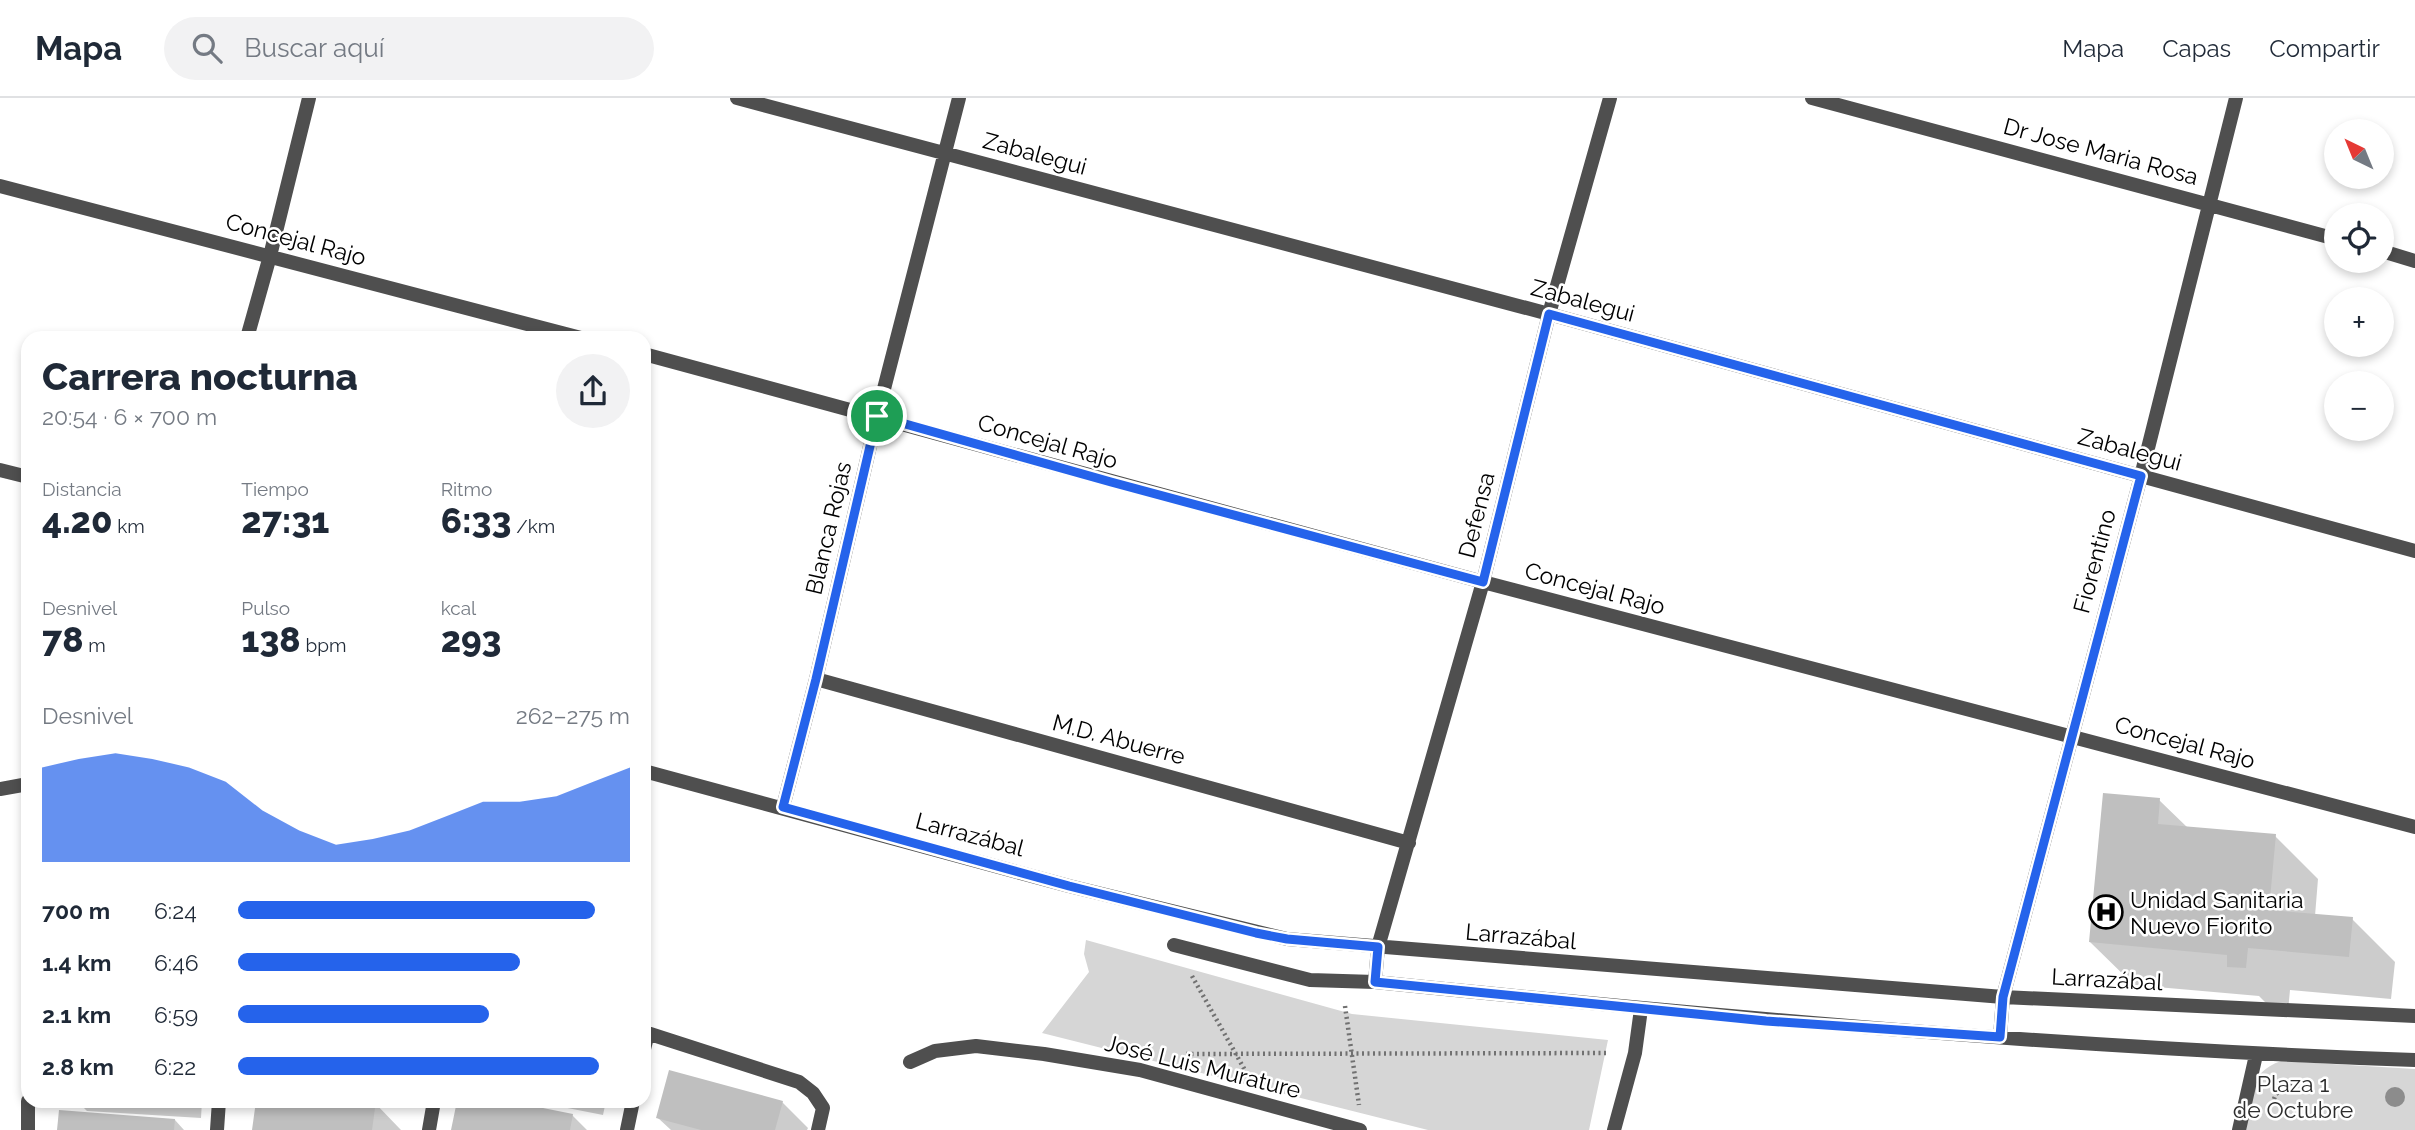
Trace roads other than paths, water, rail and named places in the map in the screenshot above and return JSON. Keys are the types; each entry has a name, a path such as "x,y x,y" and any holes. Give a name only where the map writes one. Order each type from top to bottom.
{"street":[{"path":"249,331 309,98"},
{"name":"Zabalegui","path":"737,98 1549,314 2415,551"},
{"name":"Blanca Rojas","path":"783,807 816,679 877,416 960,98"},
{"name":"Defensa","path":"1375,982 1378,947 1483,582 1549,314 1609,98"},
{"name":"Dr Jose Maria Rosa","path":"1812,98 2324,236"},
{"name":"Fiorentino","path":"2000,1037 2003,997 2141,476 2236,98"},
{"name":"Concejal Rajo","path":"0,186 554,331"},
{"path":"2394,255 2415,261"},
{"name":"Concejal Rajo","path":"651,357 1483,582 2415,827"},
{"path":"0,470 21,475"},
{"name":"M.D. Abuerre","path":"816,679 1409,843"},
{"name":"Larrazábal","path":"651,773 1069,886 1287,939 2003,997 2415,1016"},
{"path":"0,789 21,784"},
{"path":"1174,945 1310,980 1375,982 1766,1021 2256,1055 2415,1060"},
{"path":"1614,1130 1635,1053 1641,1009"},
{"path":"651,1034 799,1082 813,1093 822,1108 818,1130"},
{"name":"José Luis Murature","path":"910,1062 935,1051 976,1046 1006,1048 1140,1070 1264,1104 1360,1124"},
{"path":"2239,1130 2256,1055"},
{"path":"28,1108 28,1130"},
{"path":"217,1130 219,1108"},
{"path":"429,1130 433,1108"},
{"path":"626,1130 631,1108"}],"place":[{"name":"Unidad Sanitaria Nuevo Fiorito","path":"2106,912"}],"park label":[{"name":"Plaza 1 de Octubre","path":"2293,1096"}]}
